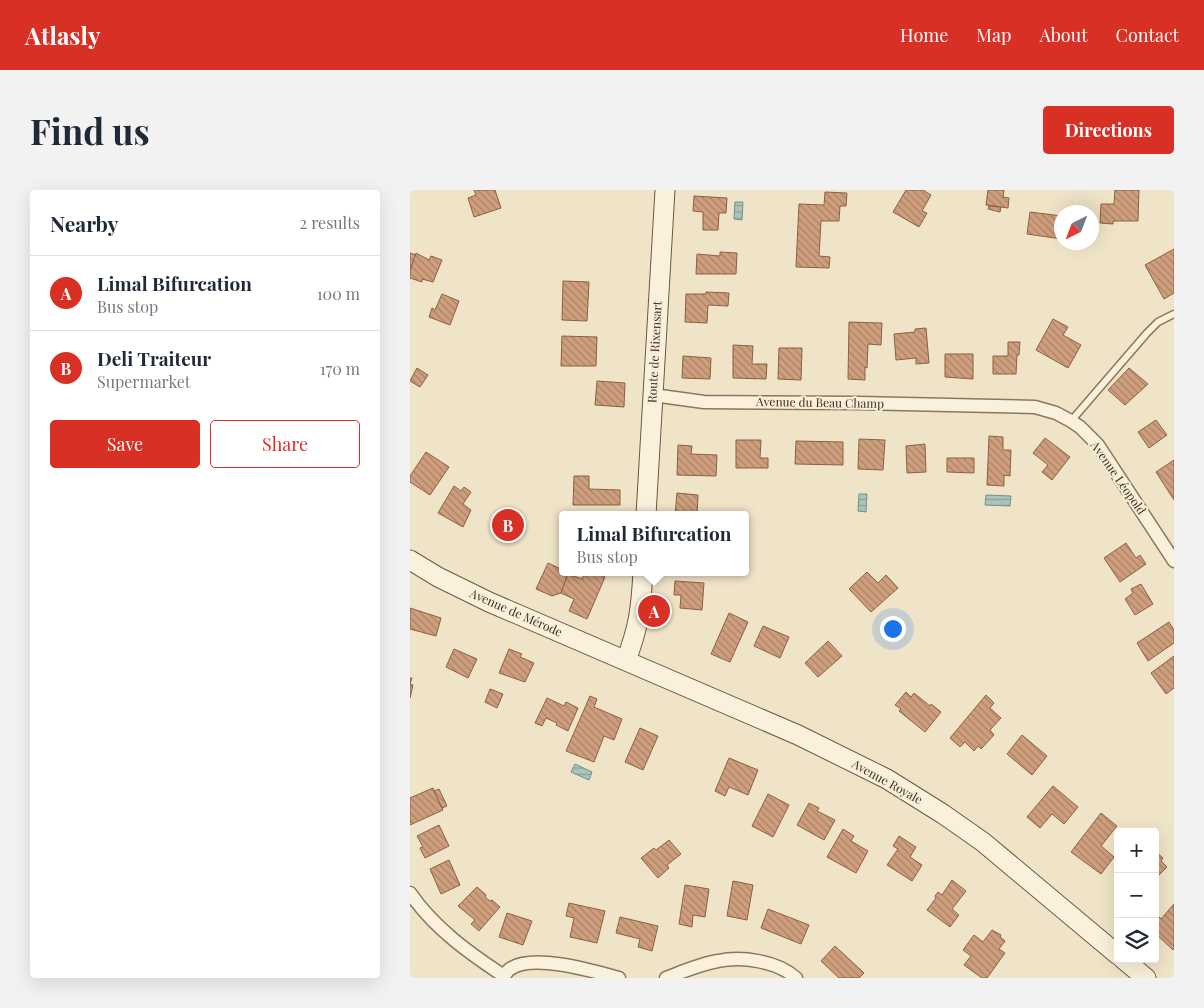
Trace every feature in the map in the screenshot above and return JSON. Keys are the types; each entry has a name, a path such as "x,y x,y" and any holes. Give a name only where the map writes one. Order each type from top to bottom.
{"street":[{"name":"Route de Rixensart","path":"646,511 665,190"},
{"name":"Avenue du Beau Champ","path":"653,394 704,402 988,406"},
{"name":"Avenue Léopold","path":"988,406 1034,407 1056,413 1080,427 1098,445 1174,561"},
{"name":"Avenue de Mérode","path":"410,560 438,577 489,602 626,660"},
{"path":"626,660 635,636 641,610 643,576"},
{"name":"Avenue Royale","path":"626,660 798,735 887,779 983,842 1114,951"},
{"path":"410,893 416,902 443,930 469,952 504,977 510,969 533,962 560,964 619,978"},
{"path":"666,978 718,960 754,960 777,966 790,972 796,978"},
{"path":"1129,963 1146,978"}],"lane":[{"path":"1071,421 1147,332 1158,322 1174,314"}],"water":[{"path":"735,202 743,202 742,220 734,219"},
{"path":"859,494 867,494 866,512 858,511"},
{"path":"986,495 1011,496 1010,506 985,505"},
{"path":"575,764 592,772 589,780 571,772"}],"building":[{"path":"474,190 495,190 501,208 474,217 468,198 476,195"},
{"path":"906,190 923,190 931,195 922,211 927,213 919,227 893,212"},
{"path":"988,190 1004,190 1003,197 1009,198 1008,208 986,205"},
{"path":"1115,190 1139,190 1138,221 1113,221 1113,224 1100,223 1101,204 1114,204"},
{"path":"825,192 847,193 846,206 840,206 839,221 821,221 819,256 830,257 829,268 796,267 799,204 824,205"},
{"path":"694,196 727,198 726,213 719,213 718,230 703,230 703,212 693,211"},
{"path":"989,206 1001,207 1000,212 988,209"},
{"path":"1030,212 1054,215 1054,238 1027,234"},
{"path":"1174,249 1174,293 1164,299 1145,265"},
{"path":"720,252 737,253 736,274 696,274 697,254 720,256"},
{"path":"410,253 416,255 410,271"},
{"path":"416,253 429,260 431,256 442,260 433,282 422,279 422,282 410,278 410,271"},
{"path":"563,281 589,282 587,321 562,320"},
{"path":"706,292 729,293 728,306 708,305 707,323 685,322 686,294 706,294"},
{"path":"442,294 459,301 450,325 429,317 432,308 435,310"},
{"path":"1053,319 1068,327 1063,335 1081,345 1068,368 1036,350"},
{"path":"849,322 882,323 881,345 868,344 865,380 848,379"},
{"path":"926,328 929,363 916,364 916,358 896,360 894,334 915,332 915,329"},
{"path":"562,336 597,337 596,366 561,366"},
{"path":"1008,342 1020,342 1016,374 993,374 993,356 1008,356"},
{"path":"733,345 753,346 752,364 767,364 766,379 733,378"},
{"path":"779,348 802,348 801,380 778,379"},
{"path":"945,354 973,354 973,379 945,377"},
{"path":"683,356 711,358 710,379 682,378"},
{"path":"417,368 428,375 420,387 410,381"},
{"path":"1129,368 1148,384 1125,405 1108,390"},
{"path":"597,381 625,383 624,407 595,405"},
{"path":"1156,420 1167,435 1149,448 1138,432"},
{"path":"989,436 1003,437 1003,450 1011,450 1010,476 1004,475 1004,486 987,485"},
{"path":"1045,438 1070,457 1052,480 1042,472 1048,465 1033,453"},
{"path":"859,439 885,440 883,470 858,469"},
{"path":"736,440 761,440 760,458 768,458 768,468 736,468"},
{"path":"796,441 843,442 843,465 795,464"},
{"path":"925,444 926,472 907,473 906,446"},
{"path":"678,445 692,446 691,454 717,455 716,476 677,475"},
{"path":"426,452 449,467 430,495 410,482 410,476"},
{"path":"947,458 974,458 974,473 947,472"},
{"path":"1174,460 1174,500 1156,472"},
{"path":"574,476 589,476 589,489 620,490 620,505 573,505"},
{"path":"454,486 461,491 464,487 471,492 463,504 471,510 463,527 438,513"},
{"path":"677,493 698,495 697,511 675,511"},
{"path":"1126,543 1136,558 1140,555 1146,564 1120,582 1104,558"},
{"path":"548,563 559,568 559,576 567,576 561,593 552,596 536,589"},
{"path":"867,572 878,583 886,575 898,588 871,612 849,589"},
{"path":"567,576 582,579 583,576 605,577 587,619 569,611 574,599 561,593"},
{"path":"675,581 704,583 702,610 680,608 681,595 674,595"},
{"path":"1141,584 1153,604 1135,615 1125,599 1133,593 1131,589"},
{"path":"410,608 441,618 436,636 410,629"},
{"path":"729,613 748,622 730,662 711,654"},
{"path":"1169,622 1174,630 1174,643 1148,661 1137,643"},
{"path":"763,626 789,637 780,658 754,646"},
{"path":"828,641 842,656 818,677 805,663"},
{"path":"454,649 477,659 468,678 446,667"},
{"path":"509,649 522,654 520,657 534,663 525,682 499,673"},
{"path":"1174,656 1174,688 1166,694 1151,673"},
{"path":"410,684 413,685 410,698"},
{"path":"490,689 503,694 497,708 485,702"},
{"path":"906,692 911,697 914,693 941,712 925,732 899,711 901,709 895,705"},
{"path":"986,695 994,703 990,708 1001,718 990,730 994,735 981,749 978,746 974,751 965,742 960,747 950,738"},
{"path":"590,696 597,699 594,707 622,719 614,740 604,736 594,762 566,751"},
{"path":"547,698 564,706 566,702 578,708 568,731 546,718 542,726 535,723"},
{"path":"640,728 658,736 643,770 625,762"},
{"path":"1022,735 1047,756 1032,775 1007,754"},
{"path":"729,758 758,770 748,795 729,787 725,796 715,791"},
{"path":"1053,786 1078,807 1064,824 1052,814 1040,828 1027,817"},
{"path":"433,788 443,810 410,825 410,798"},
{"path":"439,789 447,806 442,808 434,791"},
{"path":"768,794 789,805 773,837 752,826"},
{"path":"809,803 819,808 817,811 835,820 824,840 797,825"},
{"path":"1101,813 1117,826 1101,846 1114,857 1101,874 1071,852"},
{"path":"439,825 449,846 425,858 420,848 423,847 417,836"},
{"path":"843,829 854,836 851,841 868,851 856,873 827,857"},
{"path":"899,836 916,847 910,857 922,865 912,881 887,865 898,849 893,846"},
{"path":"669,840 681,854 667,865 669,868 658,878 641,858"},
{"path":"1159,854 1163,858 1161,861 1167,867 1159,875"},
{"path":"449,860 460,885 441,894 430,869"},
{"path":"952,880 966,891 952,909 959,915 950,927 927,910 938,892 942,895"},
{"path":"733,881 753,885 747,920 727,916"},
{"path":"685,885 709,889 705,917 693,915 692,927 679,924"},
{"path":"477,887 486,895 485,897 500,907 479,931 471,924 475,920 458,906"},
{"path":"569,903 605,911 597,943 570,937 574,918 566,916"},
{"path":"1174,904 1173,950 1159,937 1159,917 1161,919"},
{"path":"768,909 809,925 801,944 761,928"},
{"path":"507,913 532,921 523,945 499,937"},
{"path":"620,917 658,926 652,951 638,947 640,939 616,933"},
{"path":"992,930 1001,935 1000,937 1005,941 999,949 1005,953 987,978 982,978 964,965 971,956 963,950 974,935 983,942"},
{"path":"835,946 864,973 859,978 839,978 821,961"}],"place":[{"name":"Deli Traiteur","path":"508,525"},
{"name":"Limal Bifurcation","path":"654,611"}]}
